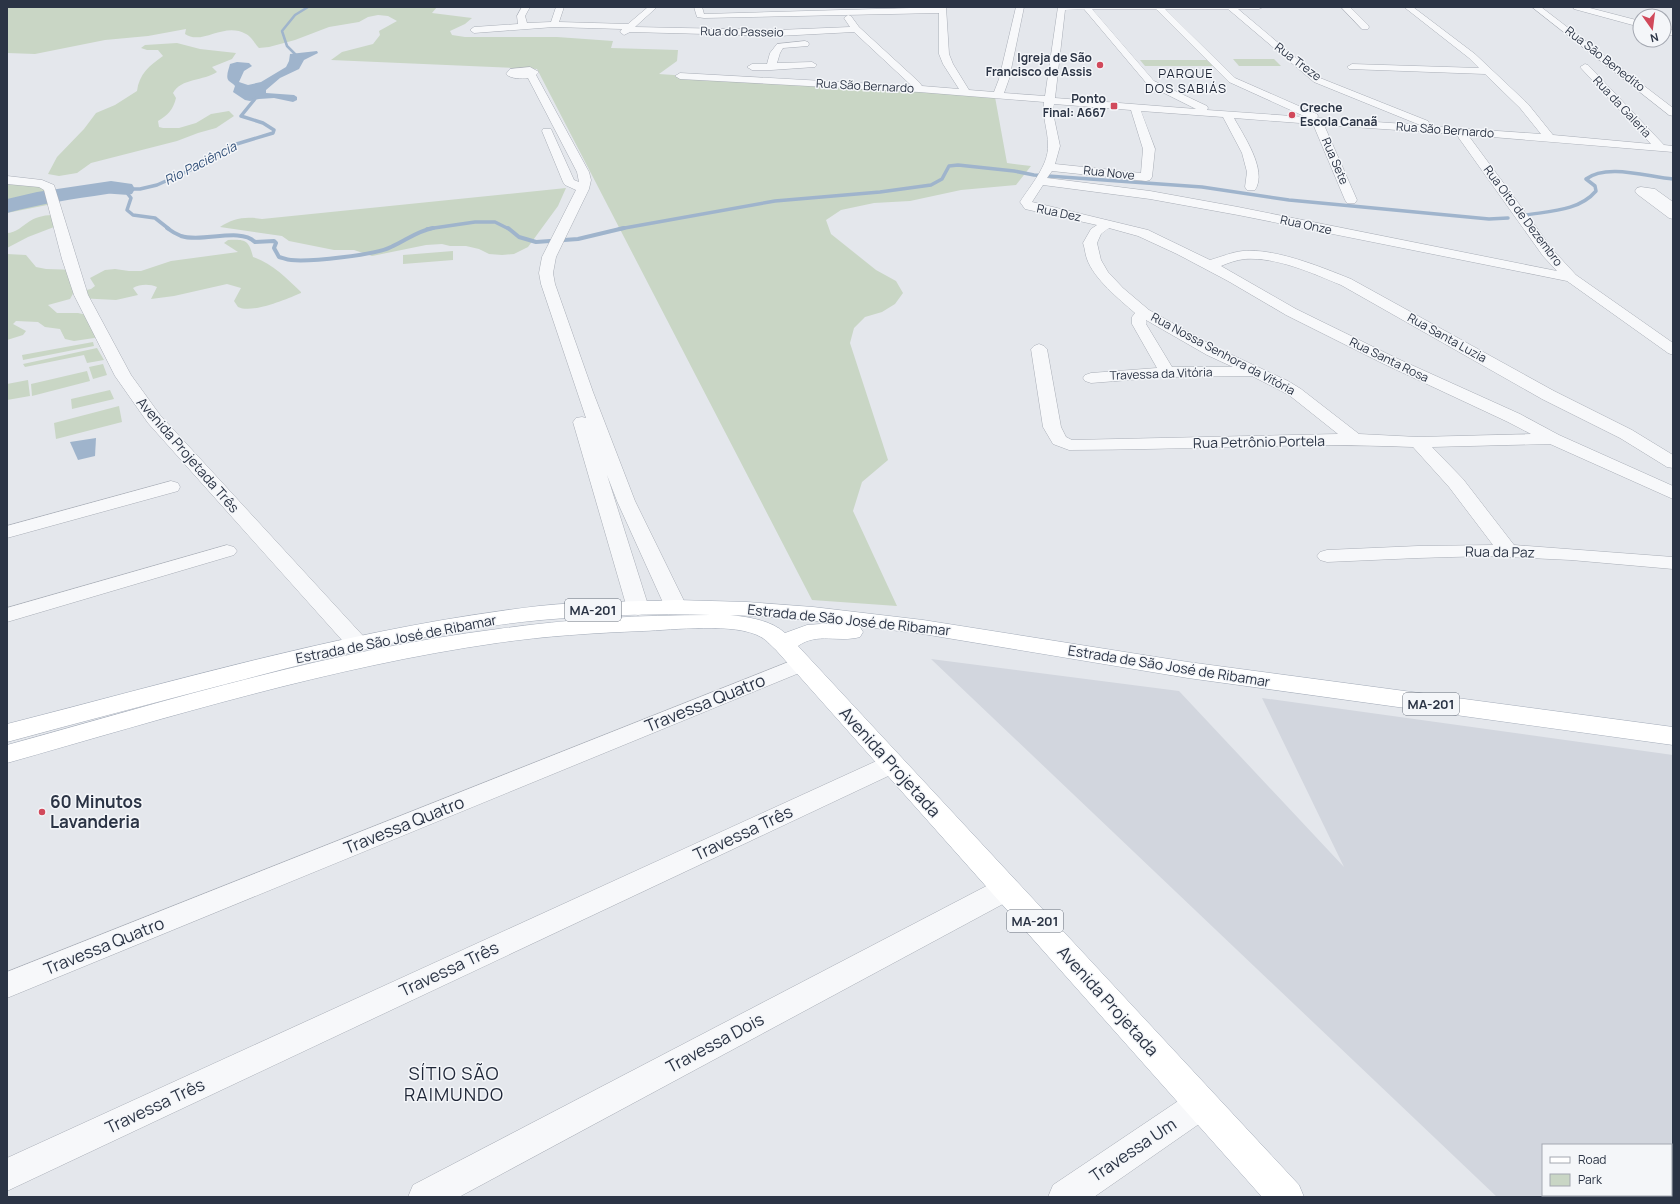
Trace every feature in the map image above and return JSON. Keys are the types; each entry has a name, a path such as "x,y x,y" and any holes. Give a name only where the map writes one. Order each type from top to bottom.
{"main road":[{"name":"Estrada de São José de Ribamar","path":"7,733 357,643 497,618 576,611 676,607 747,609 805,613 923,627 1188,670 1673,736"},
{"name":"Estrada de São José de Ribamar","path":"7,754 327,667 382,654 499,635 604,626 735,623 755,627 770,633 793,655"},
{"path":"793,655 790,639 802,633 818,630 842,631 1188,670"},
{"name":"Avenida Projetada","path":"793,655 1286,1197"}],"street":[{"path":"523,26 521,16 526,7"},
{"path":"554,24 560,7"},
{"path":"622,39 629,28 653,7"},
{"path":"698,7 700,15 704,16 732,16 794,11 942,8 943,51 946,60 958,77 965,92"},
{"path":"732,16 736,7"},
{"path":"998,95 1004,79 1020,7"},
{"path":"1070,7 1255,8"},
{"name":"Rua Dez","path":"1070,7 1061,8 1049,100 1048,113 1054,146 1044,175 1026,202 1029,206 1107,223"},
{"path":"1086,7 1151,83 1213,114"},
{"path":"1345,7 1365,27"},
{"path":"1408,7 1472,56 1524,106 1550,138"},
{"name":"Rua São Benedito","path":"1536,7 1673,112"},
{"path":"1577,7 1632,22"},
{"path":"1158,8 1232,80 1323,122"},
{"name":"Rua Treze","path":"1231,8 1318,80 1440,129"},
{"path":"845,10 847,17 855,28 916,84 919,89"},
{"path":"794,11 810,31"},
{"name":"Rua do Passeio","path":"474,30 554,24 755,37 870,26"},
{"path":"799,32 812,65 812,83"},
{"path":"772,67 775,53 780,46 805,44"},
{"path":"743,67 812,65"},
{"path":"1352,67 1488,71"},
{"name":"Rua da Galeria","path":"1585,67 1660,147"},
{"path":"583,189 569,182 540,116 526,75 583,172 585,180 583,189 549,257 546,272 557,334 617,502 638,608"},
{"name":"Rua São Bernardo","path":"680,76 965,92 1135,108 1440,129 1673,149"},
{"path":"1645,91 1664,92"},
{"name":"Rua Nove","path":"1044,175 1146,177 1148,150 1135,108"},
{"path":"1227,115 1248,153 1253,172 1251,187"},
{"name":"Rua Sete","path":"1323,122 1352,200"},
{"name":"Rua Oito de Dezembro","path":"1459,131 1548,253 1571,278 1673,350"},
{"name":"Rua Onze","path":"1044,175 1194,203 1571,278"},
{"name":"Avenida Projetada Três","path":"7,180 42,184 50,188 69,259 81,295 124,376 137,396 154,418 357,643"},
{"path":"1673,208 1651,192 1641,191 1673,216"},
{"name":"Rua Santa Rosa","path":"1107,223 1143,233 1209,265 1298,316 1390,361 1514,418 1553,439 1673,493"},
{"name":"Rua Nossa Senhora da Vitória","path":"1107,223 1096,232 1090,243 1094,260 1103,274 1118,291 1144,313 1214,352 1295,392 1355,439"},
{"name":"Rua Santa Luzia","path":"1209,265 1237,256 1254,255 1305,268 1346,282 1548,395 1626,434 1673,463"},
{"path":"1144,313 1139,317 1139,324 1167,372"},
{"name":"Rua Petrônio Portela","path":"1039,349 1052,427 1059,440 1069,445 1355,439 1418,442 1553,439"},
{"name":"Travessa da Vitória","path":"1091,378 1167,372 1256,372"},
{"path":"1418,442 1456,483 1508,551"},
{"path":"7,532 171,487"},
{"path":"617,502 676,607"},
{"path":"7,615 227,551"},
{"name":"Rua da Paz","path":"1327,556 1424,551 1508,551 1579,554 1673,563"},
{"name":"Travessa Quatro","path":"7,985 793,655"},
{"name":"Travessa Três","path":"7,1175 892,764"},
{"name":"Travessa Dois","path":"425,1197 1006,889"},
{"name":"Travessa Um","path":"1065,1197 1201,1104"}],"shaded area":[{"path":"931,659 1179,691 1344,867 1262,698 1673,755 1673,1197 1497,1197"}],"green space":[{"path":"7,7 437,7 432,13 472,18 465,24 450,31 452,35 465,37 557,37 613,41 611,48 678,50 677,61 659,74 995,97 1007,163 1031,166 1016,185 961,190 910,201 874,203 841,210 826,220 831,234 876,270 896,281 903,293 895,304 882,312 865,317 854,328 850,343 888,460 862,482 853,511 897,606 812,600 537,69 331,60 342,52 373,44 380,35 379,31 397,21 388,16 378,15 368,17 359,22 329,27 295,40 269,47 259,48 248,35 238,31 222,31 206,36 192,37 185,34 186,29 148,36 105,40 35,54 7,53"},
{"path":"177,43 200,49 236,53 232,59 212,67 217,72 212,75 187,82 177,88 173,93 176,98 172,109 158,121 159,127 179,128 196,123 211,114 229,111 234,116 216,128 177,141 91,163 77,173 59,176 48,174 57,157 84,129 96,113 115,105 137,91 140,80 146,70 163,56 158,50 147,50 141,48 145,45"},
{"path":"1233,59 1274,59 1281,66 1239,66"},
{"path":"1140,60 1207,60 1213,66 1145,66"},
{"path":"7,183 50,188 52,204 7,213"},
{"path":"566,188 558,206 528,247 514,254 489,254 479,249 466,246 450,246 442,244 426,245 372,256 354,250 334,250 289,241 282,236 220,227 235,220 245,218 262,219"},
{"path":"55,215 54,227 28,237 7,248 7,233 16,231 36,218"},
{"path":"228,240 242,240 248,244 253,257 273,267 301,293 270,305 252,309 238,307 234,301 241,288 227,284 174,296 151,299 157,287 151,285 133,288 138,295 116,300 78,298 82,291 91,289 95,286 90,278 105,270 115,269 141,271 171,261 238,252 224,243"},
{"path":"453,251 453,260 403,264 403,255"},
{"path":"7,254 26,255 36,267 46,269 80,270 80,277 70,284 75,290 70,299 48,305 57,313 78,313 91,316 101,337 74,341 65,339 60,329 45,327 38,322 16,321 13,324 26,331 23,335 7,340"},
{"path":"93,342 94,346 23,360 22,355"},
{"path":"97,348 104,360 87,363 84,355 25,367 23,364"},
{"path":"103,364 107,375 93,379 89,367"},
{"path":"87,371 90,381 32,396 31,384"},
{"path":"28,380 30,396 7,400 7,384"},
{"path":"110,390 114,399 72,409 71,399"},
{"path":"119,406 122,422 56,439 54,423"}],"water":[{"path":"317,51 318,53 304,60 299,69 280,78 266,90 266,93 294,95 297,97 297,100 293,102 274,98 250,101 245,100 233,92 235,86 229,81 227,75 230,64 237,62 249,63 252,66 244,71 239,82 248,85 261,82 286,67 290,54"},
{"path":"96,438 95,456 78,460 70,442"}],"waterway":[{"name":"Rio Paciência","path":"298,57 287,46 282,31 295,15 308,7"},
{"name":"Rio Paciência","path":"254,100 258,96"},
{"name":"Rio Paciência","path":"169,229 155,218 133,215 127,210 131,198 124,189 140,189 157,185 197,167 230,146 273,133 274,130 263,123 241,116 254,100"},
{"path":"622,228 775,201 880,192 931,185 942,179 949,166 958,165 1014,171 1034,175 1202,187 1289,200 1489,219 1508,218"},
{"path":"1526,215 1564,209 1581,203 1596,191 1595,186 1586,179 1595,174 1616,171 1673,179"},
{"name":"Rio Paciência","path":"7,206 37,198 111,187 124,189"},
{"path":"432,228 475,222 495,222 509,229"},
{"path":"167,228 181,236 190,238 231,235 248,238 255,242 274,241 276,243 274,248 279,257 288,260 312,260 372,253 396,245 411,236 432,228"},
{"path":"427,229 432,228"},
{"path":"508,228 519,237 536,242 578,239 622,228"}],"place":[{"name":"Igreja de São Francisco de Assis","path":"1100,65"},
{"name":"Ponto Final: A667","path":"1114,106"},
{"name":"Creche Escola Canaã","path":"1292,115"},
{"name":"60 Minutos Lavanderia","path":"42,812"}],"district":[{"name":"PARQUE DOS SABIÁS","path":"1186,80"},
{"name":"SÍTIO SÃO RAIMUNDO","path":"454,1084"}]}
